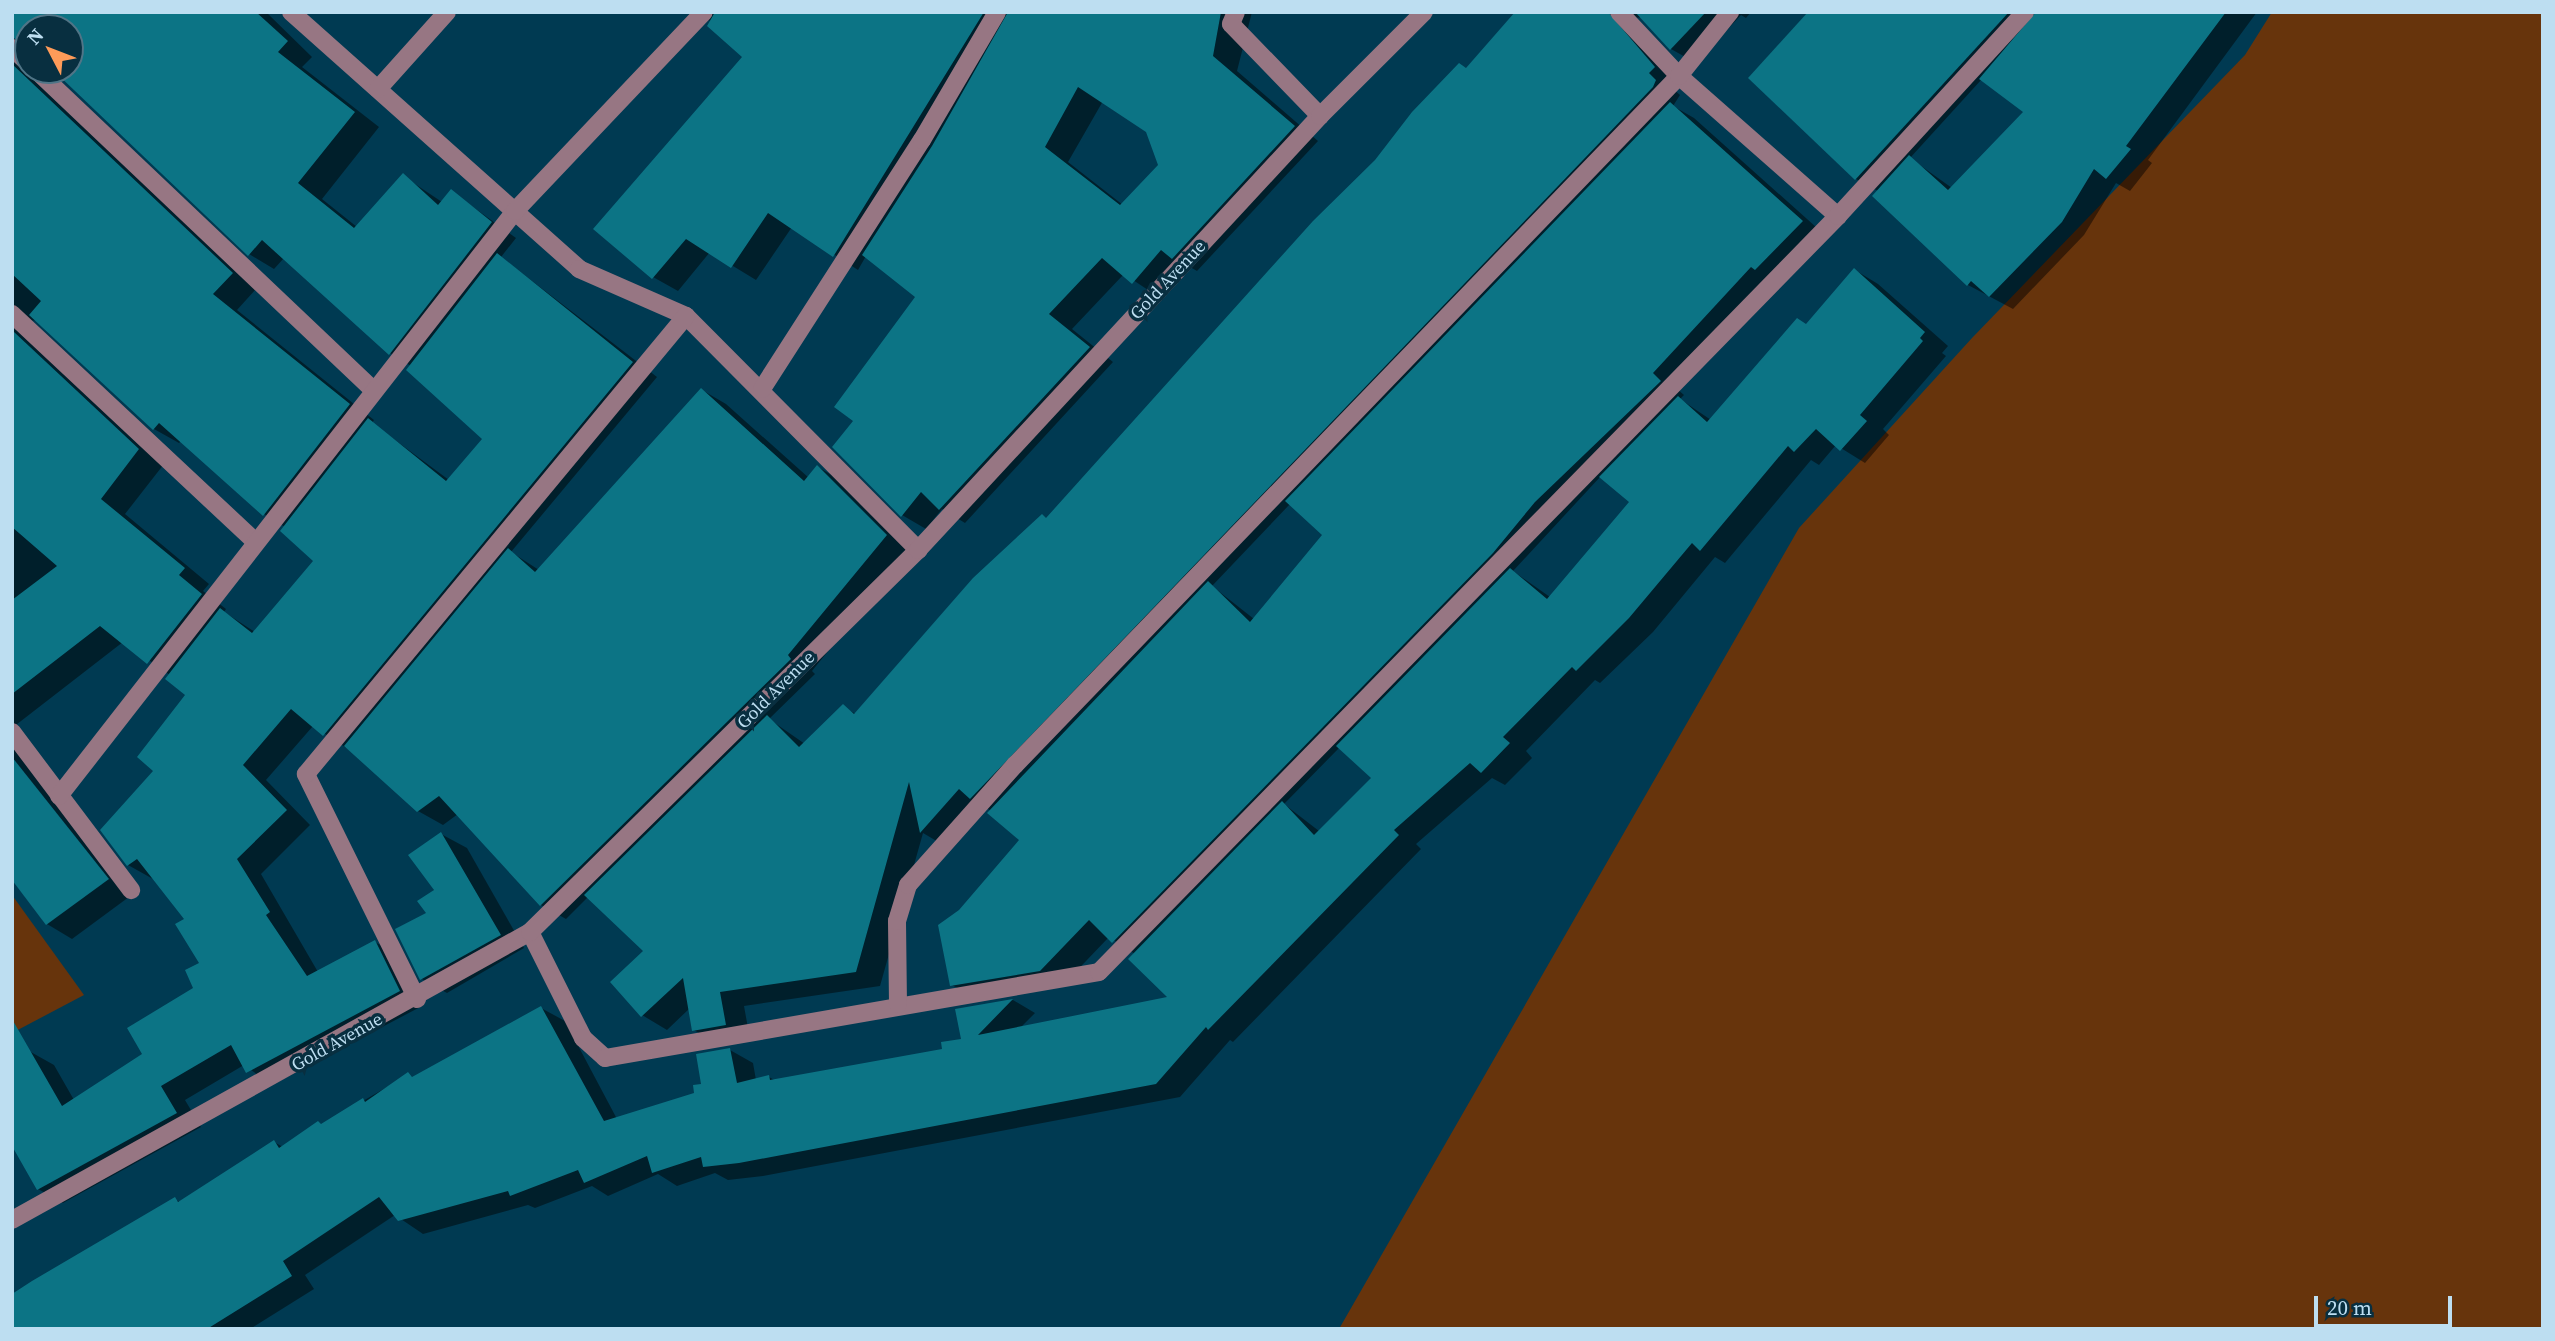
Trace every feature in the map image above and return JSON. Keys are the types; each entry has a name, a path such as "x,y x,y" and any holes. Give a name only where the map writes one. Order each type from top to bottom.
{"street":[{"path":"291,12 579,269 686,316 762,389 918,550"},
{"path":"378,89 447,12"},
{"path":"58,796 514,211 704,12"},
{"path":"762,389 922,140 997,12"},
{"path":"1236,12 1231,24 1320,116"},
{"name":"Gold Avenue","path":"12,1220 417,999 530,932 918,550 1320,116 1424,12"},
{"path":"1619,12 1679,76 1838,216"},
{"path":"898,1004 897,921 908,885 1015,765 1679,76 1730,12"},
{"path":"530,932 583,1038 605,1058 898,1004 1099,972 1838,216 2025,12"},
{"path":"51,84 373,391"},
{"path":"12,314 256,542"},
{"path":"417,999 306,774 686,316"},
{"path":"12,732 131,890"}],"shaded area":[{"path":"2272,12 2543,12 2543,1329 1339,1329 1799,528 1972,338 2245,55"},
{"path":"12,895 84,995 12,1033"}],"building":[{"path":"12,12 256,12 288,41 278,52 355,112 298,183 354,228 403,173 438,205 451,189 492,222 389,355 262,240 248,256 68,84 84,84 84,14 14,14 14,38"},
{"path":"715,12 984,12 833,257 768,213 731,268 686,239 652,279 593,229 742,57 707,26"},
{"path":"1008,12 1221,12 1213,56 1295,126 1172,259 1161,250 1132,284 1102,258 1049,314 1090,347 939,510 921,492 901,517 832,447 853,421 834,407 915,297 862,255 932,146","holes":["1078,87 1146,132 1158,165 1120,205 1045,147"]},
{"path":"1515,12 1608,12 1655,67 1649,73 1656,80 1653,87 970,799 959,789 920,833 909,782 856,972 720,992 726,1025 692,1031 683,978 641,1017 610,982 643,951 584,895 767,715 799,747 843,704 854,714 973,578 1042,514 1046,518 1313,221 1375,160 1412,112 1459,63 1466,68"},
{"path":"1635,12 1706,12 1670,50"},
{"path":"1808,12 2009,12 1855,180 1748,78"},
{"path":"2036,12 2226,12 2126,146 2131,149 2106,179 2094,169 2062,222 1989,297 1971,281 1967,286 1872,196 1909,155 1948,190 2023,112 1979,79"},
{"path":"12,64 14,84 33,84 233,273 213,294 350,404 263,516 159,423 153,430 29,315 41,301 12,274"},
{"path":"1670,102 1803,221 1755,270 1751,267 1653,373 1661,381 1535,502 1493,553 1112,943 1089,920 1040,971 950,986 938,925 959,910 1019,840 987,813 1208,581 1250,622 1322,535 1285,501"},
{"path":"497,253 633,362 323,736 291,709 243,765 287,810 237,859 270,912 266,915 307,976 375,940 400,991 246,1073 231,1045 161,1086 177,1113 37,1190 12,1146 12,1019 62,1106 142,1054 127,1028 193,988 185,970 199,963 175,924 184,919 137,859 127,866 100,830 153,771 137,757 185,695 165,679 220,608 252,633 313,561 280,531 368,418 446,481 482,439 406,370"},
{"path":"1854,268 1925,332 1920,338 1923,341 1860,415 1867,421 1840,451 1816,429 1794,452 1788,446 1700,551 1692,543 1629,618 1576,671 1572,667 1503,737 1510,743 1481,773 1470,763 1394,830 1399,835 1208,1030 1206,1027 1156,1084 739,1163 703,1167 701,1157 652,1173 647,1156 584,1183 578,1170 510,1196 508,1191 398,1221 379,1197 283,1261 292,1276 207,1329 12,1329 12,1294 32,1281 175,1197 178,1202 274,1140 279,1148 318,1121 321,1124 363,1098 365,1102 408,1072 412,1077 541,1006 604,1121 694,1093 693,1085 701,1084 696,1054 730,1048 737,1083 769,1075 770,1080 942,1049 941,1042 961,1039 955,1009 1013,999 978,1035 1167,997 1128,959 1282,801 1314,835 1371,778 1336,746 1510,568 1547,599 1629,502 1599,477 1678,396 1707,422 1797,318 1806,324"},
{"path":"14,332 139,449 101,499 185,568 179,575 202,594 147,664 100,626 12,694 12,600 57,566 12,527"},
{"path":"701,388 804,481 817,465 887,535 788,655 791,659 540,906 439,796 417,812 344,746 508,548 535,572"},
{"path":"12,757 109,879 46,925 12,880"},
{"path":"441,832 501,935 420,980 395,929 426,913 417,901 434,890 408,855"}]}
